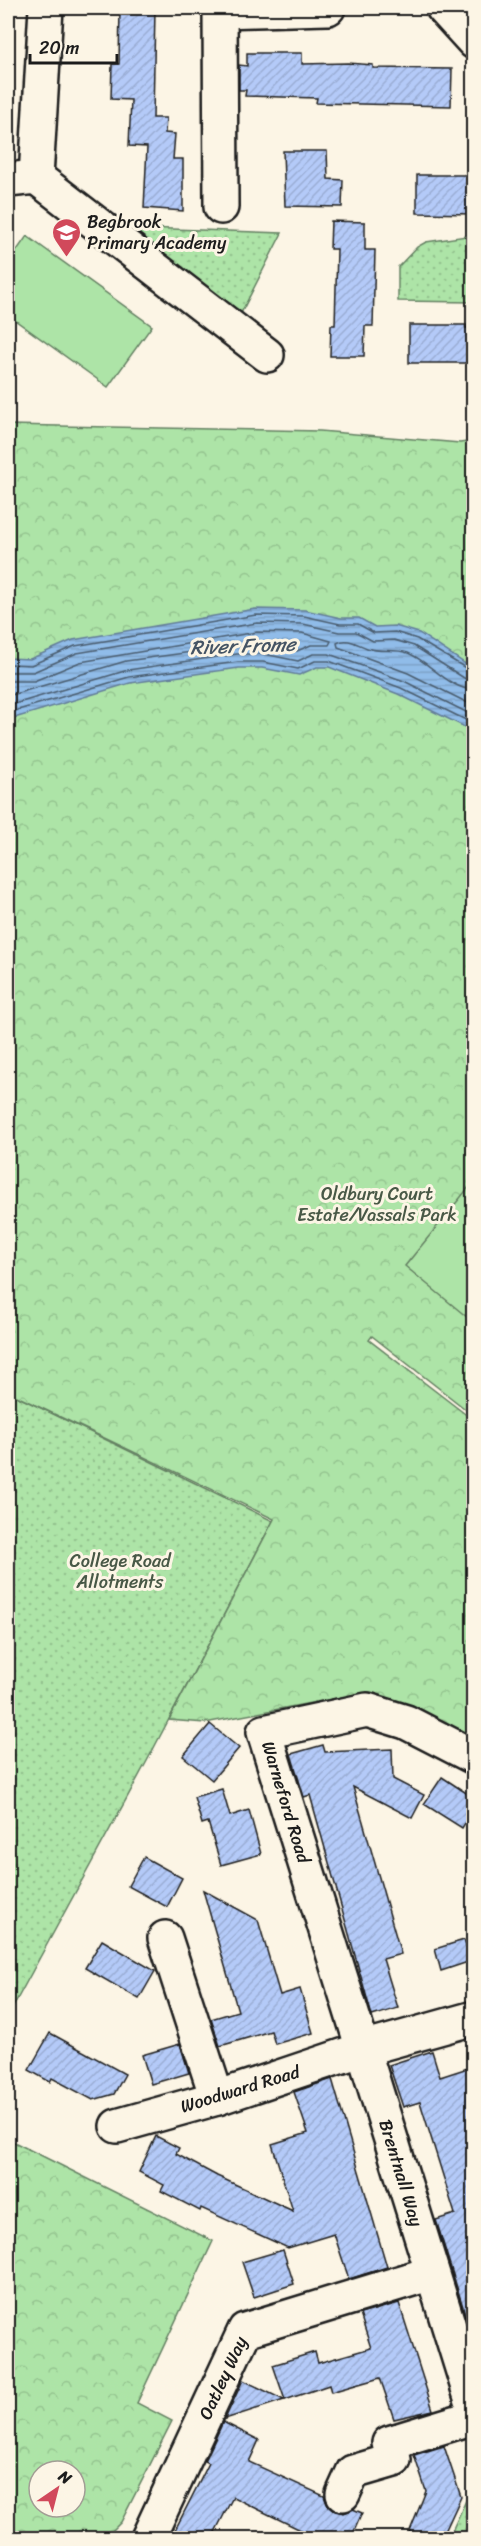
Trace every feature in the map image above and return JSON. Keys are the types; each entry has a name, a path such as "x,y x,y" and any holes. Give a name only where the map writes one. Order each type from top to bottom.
{"street":[{"path":"46,8 22,178 267,355"},
{"path":"221,207 220,9 328,8"},
{"path":"443,8 474,42"},
{"name":"Warneford Road","path":"363,2049 264,1732 367,1710 406,1722 474,1756"},
{"path":"165,1938 217,2098"},
{"path":"363,2049 474,2018"},
{"name":"Woodward Road","path":"117,2126 217,2098 363,2049"},
{"name":"Brentnall Way","path":"363,2049 474,2407"},
{"name":"Oatley Way","path":"148,2538 245,2330 432,2273"},
{"path":"343,2494 353,2472 394,2460 389,2443 474,2417"}],"green space":[{"path":"116,227 282,233 238,319"},
{"path":"473,235 473,302 398,301 398,267 417,247 426,242"},
{"path":"27,236 152,326 108,387 8,315 8,263"},
{"name":"Oldbury Court Estate/Vassals Park","path":"8,425 320,431 460,443 473,441 473,1415 372,1336 369,1340 473,1420 473,1745 398,1701 369,1692 205,1723 169,1720 274,1519 8,1392"},
{"path":"473,1182 473,1322 405,1266"},
{"name":"College Road Allotments","path":"8,1392 273,1521 147,1761 8,2016"},
{"path":"8,2139 213,2241 137,2403 172,2421 121,2522 105,2538 11,2538 8,2533"},
{"path":"468,2496 473,2511 473,2538 465,2538 452,2531"}],"water":[{"name":"River Frome","path":"255,609 305,610 341,618 359,618 375,627 395,626 419,633 473,669 473,731 398,694 329,667 317,667 299,675 262,668 239,668 130,683 8,720 8,658 30,659 73,640"}],"building":[{"path":"120,8 155,8 153,118 166,118 165,133 175,134 173,159 183,159 183,211 144,208 147,147 129,146 131,100 111,99 112,64 119,64"},
{"path":"247,53 302,53 302,64 348,63 373,65 373,68 452,69 451,106 316,103 317,98 245,96 246,90 239,90 239,65 247,66"},
{"path":"283,151 327,151 328,179 343,180 342,207 285,206"},
{"path":"417,175 474,175 474,214 417,213"},
{"path":"331,221 365,222 365,250 375,250 373,326 365,326 364,356 330,356 331,325 335,325 337,249 330,249"},
{"path":"409,325 466,325 466,328 474,328 474,363 409,363"},
{"path":"210,1724 239,1748 212,1780 183,1756"},
{"path":"323,1745 325,1752 392,1749 393,1779 424,1795 412,1818 353,1787 401,1954 383,1959 398,2008 372,2016 310,1795 304,1797 291,1754"},
{"path":"442,1777 474,1798 474,1809 462,1828 424,1804"},
{"path":"222,1789 230,1816 249,1810 261,1854 221,1865 208,1822 202,1824 194,1797"},
{"path":"144,1857 182,1878 167,1907 128,1886"},
{"path":"203,1890 258,1920 280,1995 300,1989 313,2033 275,2044 271,2031 220,2046 211,2019 238,2011"},
{"path":"102,1940 155,1971 139,1999 85,1968"},
{"path":"464,1940 471,1961 441,1971 435,1949"},
{"path":"50,2033 125,2074 114,2094 93,2100 52,2078 50,2082 29,2070"},
{"path":"180,2044 189,2073 151,2084 142,2055"},
{"path":"432,2051 440,2077 474,2066 474,2322 468,2323 436,2220 455,2214 420,2102 403,2107 389,2065"},
{"path":"332,2079 387,2267 349,2279 334,2234 288,2248 201,2208 200,2211 161,2191 164,2185 139,2172 156,2136 179,2148 176,2154 217,2176 293,2211 272,2144 308,2133 294,2092"},
{"path":"283,2250 294,2284 254,2297 242,2262"},
{"path":"399,2303 433,2410 394,2419 380,2378 331,2392 329,2385 285,2400 273,2365 315,2352 318,2363 371,2348 360,2314"},
{"path":"243,2380 284,2400 225,2419"},
{"path":"223,2422 259,2440 249,2462 324,2496 327,2504 335,2511 344,2513 353,2509 362,2513 351,2538 317,2538 233,2497 212,2538 171,2538 209,2463 205,2461"},
{"path":"444,2446 461,2497 442,2538 407,2538 426,2491 414,2455"}],"place":[{"name":"Begbrook Primary Academy","path":"66,258"}]}
